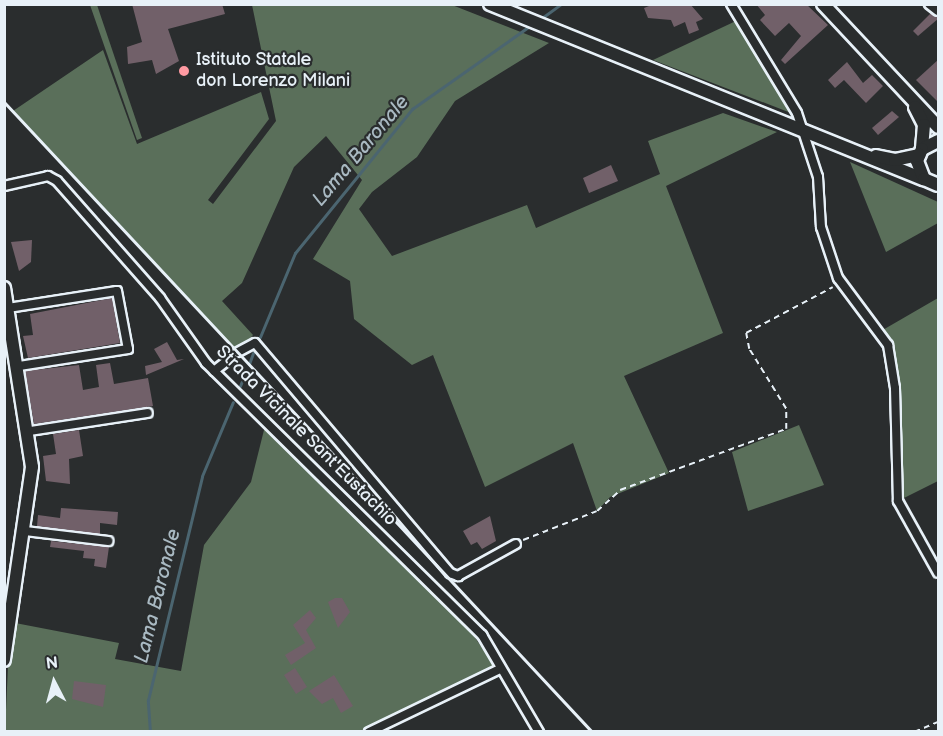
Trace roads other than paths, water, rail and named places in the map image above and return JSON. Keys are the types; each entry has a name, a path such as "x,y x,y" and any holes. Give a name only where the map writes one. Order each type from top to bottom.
{"main road":[{"path":"490,4 939,185"},
{"path":"823,4 939,127"},
{"path":"907,93 924,124 921,152 924,179"},
{"path":"817,135 886,159 921,152 939,141"},
{"path":"4,288 30,431 33,467 4,660"}],"street":[{"path":"731,4 790,97 818,177 821,227 842,282 888,345 895,388 898,501 939,573"},
{"path":"929,4 939,11"},
{"name":"Strada Vicinale Sant'Eustachio","path":"4,186 48,176 57,181 160,298 214,371 482,635 539,732"},
{"path":"8,308 117,291 128,349 19,366"},
{"path":"238,352 255,343 450,573 458,576 516,544"},
{"path":"214,371 228,360"},
{"path":"30,431 148,413"},
{"path":"25,531 108,541"},
{"path":"369,732 500,669"}],"waterway":[{"name":"Lama Baronale","path":"539,20 561,4"},
{"name":"Lama Baronale","path":"260,337 295,253 412,109 531,25"},
{"name":"Lama Baronale","path":"249,364 253,353"},
{"name":"Lama Baronale","path":"240,386 244,376"},
{"name":"Lama Baronale","path":"150,732 148,700 202,476 233,402"}],"railway":[{"path":"4,102 592,732"}],"place":[{"name":"Istituto Statale don Lorenzo Milani","path":"184,71"}]}
